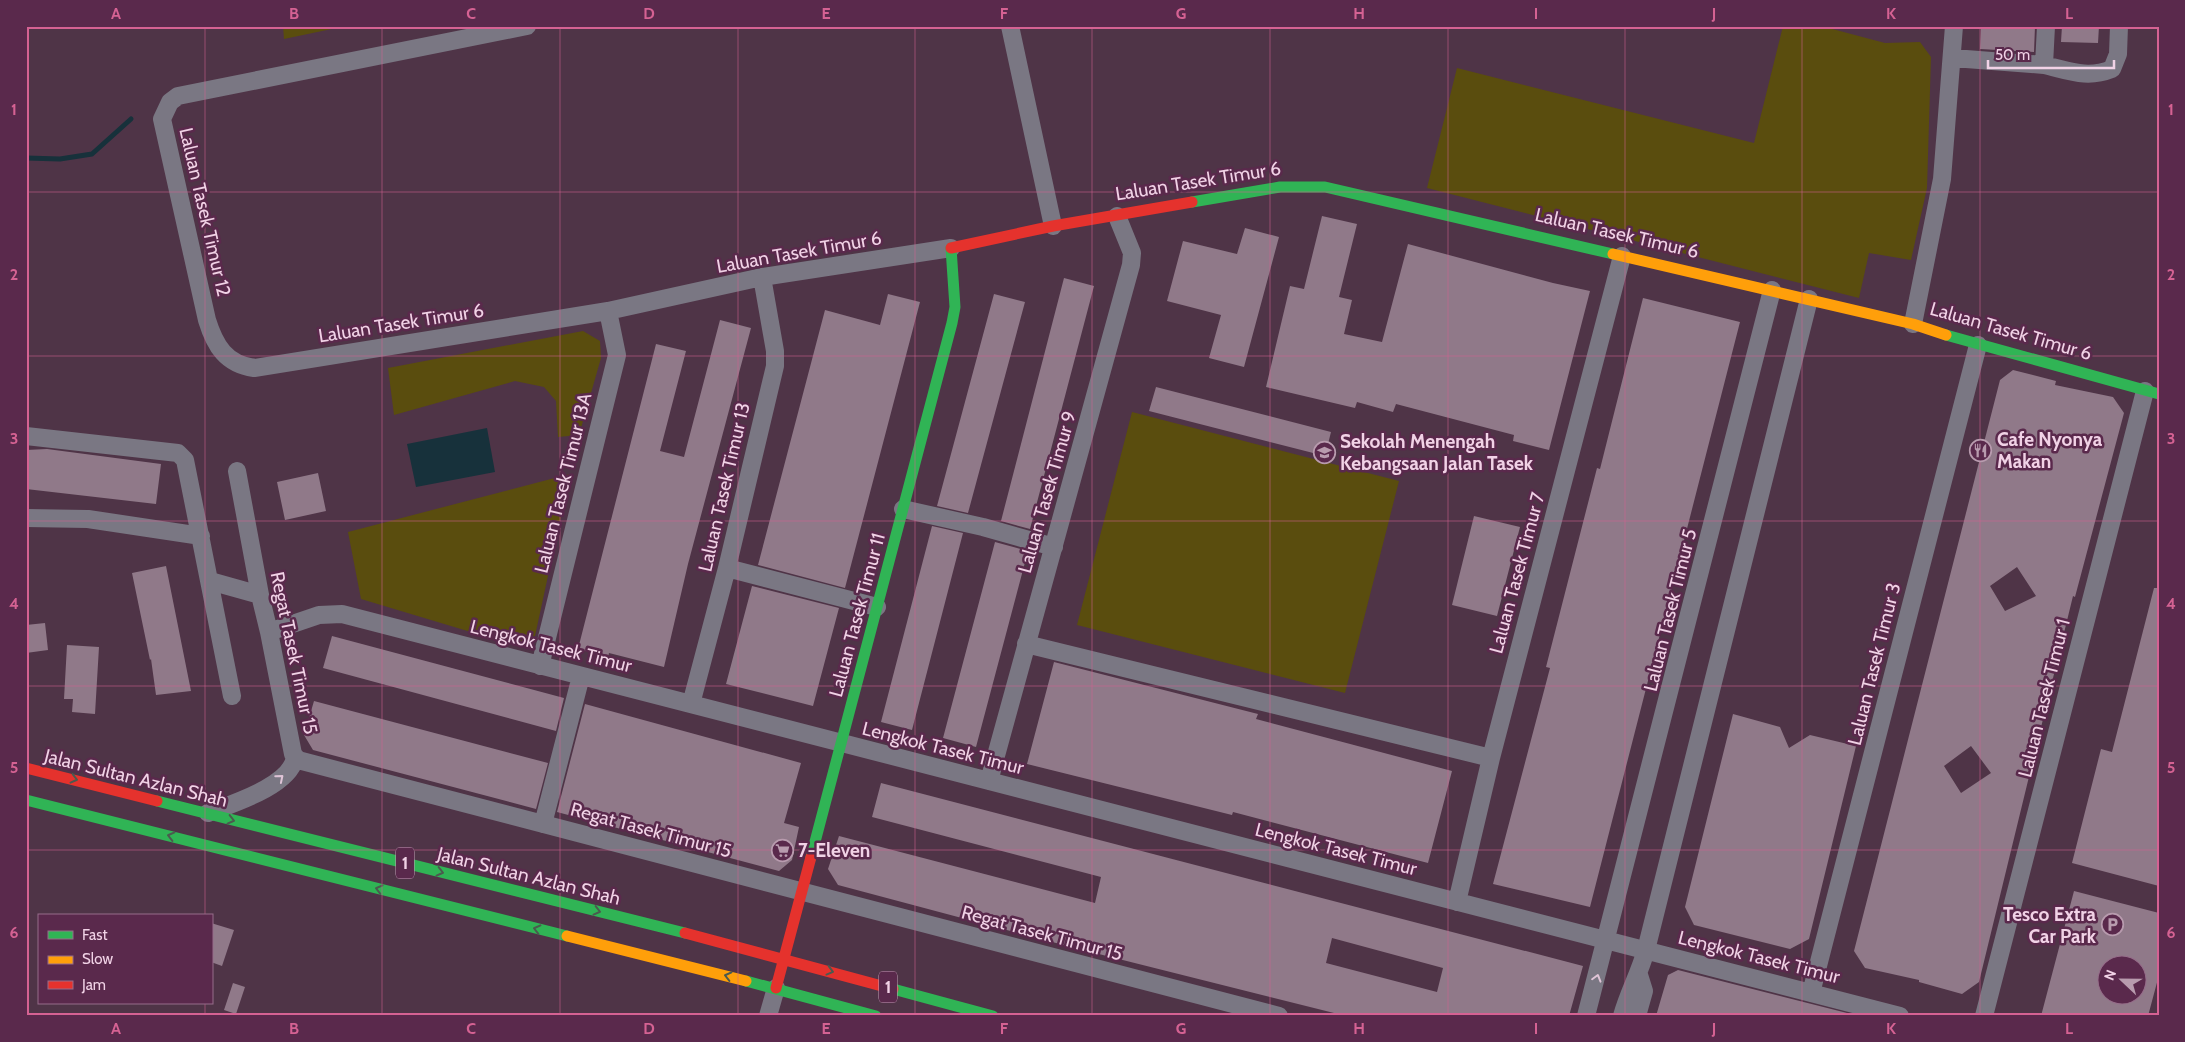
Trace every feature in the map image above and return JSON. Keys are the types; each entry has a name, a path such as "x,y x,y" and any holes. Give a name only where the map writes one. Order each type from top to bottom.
{"street":[{"name":"Laluan Tasek Timur 12","path":"232,362 214,340 207,320 162,119 170,102 178,96 527,26"},
{"path":"1010,26 1053,226"},
{"path":"1913,324 1942,179 1953,58 1954,26"},
{"path":"2044,64 2046,26"},
{"path":"1953,58 2044,64 2081,74 2098,74 2112,68 2118,54 2119,26"},
{"name":"Laluan Tasek Timur 6","path":"232,362 254,368 608,311 762,277 951,248 1053,226 1280,187 1324,187 1913,324 1978,346 2152,393"},
{"name":"Laluan Tasek Timur 9","path":"989,781 1131,265 1132,253 1117,216"},
{"name":"Laluan Tasek Timur 11","path":"776,988 952,322 955,308 951,248"},
{"name":"Laluan Tasek Timur 7","path":"1458,902 1491,758 1622,256"},
{"name":"Laluan Tasek Timur 13","path":"691,704 728,568 775,366 775,351 762,277"},
{"name":"Laluan Tasek Timur 5","path":"1608,939 1772,290"},
{"path":"1622,1016 1629,990 1640,975 1809,299"},
{"name":"Laluan Tasek Timur 13A","path":"540,666 617,355 608,311"},
{"name":"Laluan Tasek Timur 3","path":"1811,993 1978,346"},
{"name":"Laluan Tasek Timur 1","path":"1984,1016 2152,393"},
{"path":"26,436 178,453 182,456 185,460 201,536 232,696"},
{"name":"Regat Tasek Timur 15","path":"236,471 260,595 295,757 801,892 1279,1016"},
{"path":"903,509 983,527 1054,547"},
{"path":"26,518 88,519 201,536"},
{"path":"728,568 877,607"},
{"path":"210,581 260,595"},
{"name":"Lengkok Tasek Timur","path":"269,632 319,615 342,614 1608,939 1900,1016"},
{"path":"1026,644 1491,758"},
{"path":"543,824 580,676"},
{"path":"205,814 240,801 272,785 288,771 295,757"},
{"name":"Jalan Sultan Azlan Shah","path":"26,768 783,959 993,1016"},
{"name":"1","path":"26,800 776,988 876,1016"},
{"path":"1586,1016 1608,939"},
{"path":"1637,1016 1644,992 1640,975"},
{"path":"768,1016 776,988"}],"shaded area":[{"path":"283,26 346,26 284,39"},
{"path":"1783,26 1821,26 1885,43 1920,42 1931,57 1927,188 1911,260 1869,253 1859,298 1427,188 1457,68 1754,143"},
{"path":"583,331 600,341 601,358 579,435 558,437 556,401 544,387 515,381 394,415 388,368"},
{"path":"1132,412 1399,481 1345,693 1077,625"},
{"path":"570,474 535,636 514,645 361,599 348,532"}],"water":[{"path":"487,428 495,472 416,487 407,444"}],"building":[{"path":"1981,26 2035,26 2034,52 1980,49"},
{"path":"2062,26 2099,26 2098,43 2061,42"},
{"path":"1322,216 1357,224 1339,297 1352,300 1344,334 1382,342 1408,244 1553,283 1590,291 1549,450 1513,441 1514,435 1396,404 1393,412 1357,402 1355,408 1266,387 1290,286 1304,289"},
{"path":"1245,228 1279,237 1244,367 1209,358 1221,315 1167,301 1183,241 1237,254"},
{"path":"1064,278 1094,286 1030,529 1001,521"},
{"path":"888,294 920,302 845,588 758,565 825,310 880,325"},
{"path":"994,294 1025,302 968,513 937,506"},
{"path":"1643,298 1740,322 1590,907 1493,884 1550,668 1546,667 1597,468 1600,469"},
{"path":"720,320 751,328 688,564 664,667 609,653 608,657 578,649 656,344 686,351 660,451 684,457"},
{"path":"2013,370 2056,381 2055,385 2113,397 2124,413 2075,597 2073,596 1979,982 1962,994 1919,982 1919,980 1865,968 1854,951 2000,380","holes":["2017,567 2036,596 2005,611 1990,586","1971,746 1991,773 1961,793 1944,766"]},
{"path":"1156,387 1331,432 1325,456 1149,411"},
{"path":"47,449 161,464 156,504 26,489 26,450"},
{"path":"318,473 326,511 285,520 277,482"},
{"path":"1474,516 1520,527 1497,616 1452,605"},
{"path":"932,526 963,533 912,730 881,722"},
{"path":"995,542 1028,551 976,747 943,738"},
{"path":"166,566 191,691 156,695 151,659 132,573"},
{"path":"752,586 839,608 813,706 726,684"},
{"path":"2154,588 2159,588 2159,886 2072,863 2101,749 2112,752"},
{"path":"45,623 48,650 26,653 26,625"},
{"path":"332,636 564,698 556,731 323,668"},
{"path":"67,645 99,647 95,714 72,712 73,699 64,699"},
{"path":"1054,662 1258,714 1256,719 1452,771 1428,863 1233,812 1232,815 1027,764"},
{"path":"314,701 548,763 536,809 313,750 304,735"},
{"path":"585,704 801,763 784,823 799,827 792,860 779,871 557,812"},
{"path":"1733,714 1780,727 1789,748 1810,735 1856,746 1809,939 1790,949 1694,925 1685,907"},
{"path":"881,783 1583,966 1569,1016 1346,1016 1071,947 838,885 828,869 839,836 1095,903 1101,877 872,817","holes":["1332,938 1443,968 1437,992 1326,963"]},
{"name":"Tesco Extra Car Park","path":"2074,891 2159,913 2159,975 2148,1016 2041,1016"},
{"path":"212,923 234,930 222,966 212,962"},
{"path":"1678,970 1847,1013 1846,1016 1656,1016 1668,975"},
{"path":"233,983 245,987 236,1014 224,1010"}],"waterway":[{"path":"26,158 60,159 92,154 131,119"}],"traffic: fast":[{"path":"1192,202 1280,187 1325,187 1613,254"},
{"path":"811,857 952,323 955,307 951,248"},
{"path":"1946,335 2159,394"},
{"path":"26,800 567,936"},
{"path":"157,801 685,933"},
{"path":"746,981 876,1016"},
{"path":"893,989 993,1016"}],"traffic: slow":[{"path":"1613,254 1913,324 1946,335"},
{"path":"567,936 746,981"}],"traffic: jam":[{"path":"951,248 1053,226 1192,202"},
{"path":"26,768 157,801"},
{"path":"776,988 811,857"},
{"path":"685,933 893,989"}],"place":[{"name":"Cafe Nyonya Makan","path":"1981,450"},
{"name":"Sekolah Menengah Kebangsaan Jalan Tasek","path":"1324,452"},
{"name":"7-Eleven","path":"782,850"},
{"name":"Tesco Extra Car Park","path":"2112,925"}]}
